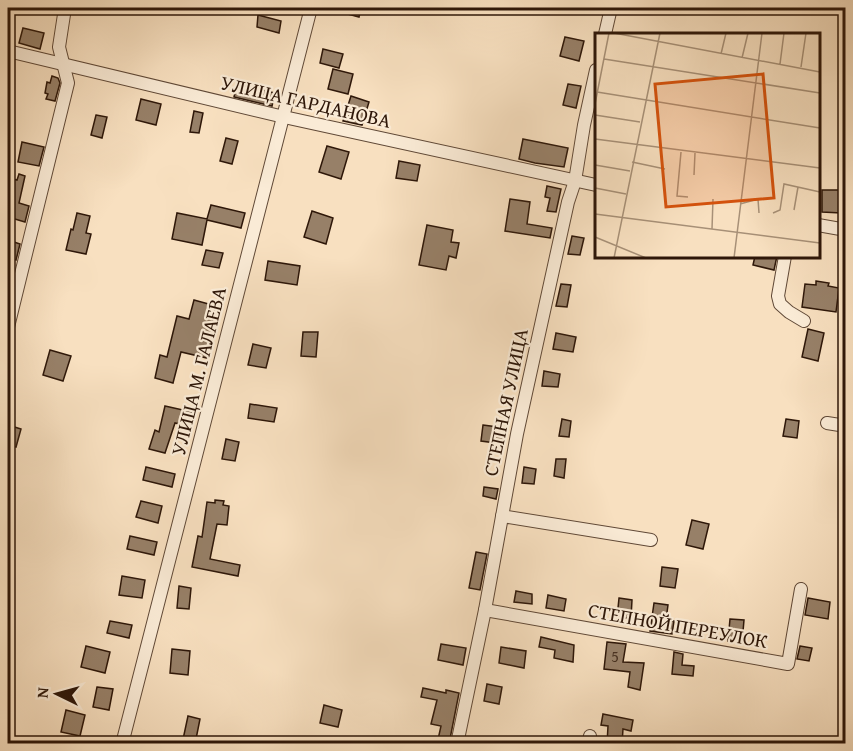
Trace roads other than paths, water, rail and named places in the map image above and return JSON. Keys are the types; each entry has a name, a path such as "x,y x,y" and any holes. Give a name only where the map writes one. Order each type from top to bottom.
{"street":[{"path":"8,327 68,83 58,47 65,8"},
{"name":"УЛИЦА М. ГАЛАЕВА","path":"122,744 311,8"},
{"path":"604,33 611,8"},
{"name":"УЛИЦА ГАРДАНОВА","path":"8,51 284,117 595,185"},
{"name":"СТЕПНАЯ УЛИЦА","path":"457,744 485,610 517,434 568,202 575,181 584,125 595,78"},
{"path":"820,225 846,230"},
{"path":"785,258 778,296 780,304 804,321"},
{"path":"827,423 846,426"},
{"path":"502,516 651,540"},
{"name":"СТЕПНОЙ ПЕРЕУЛОК","path":"485,610 788,664 801,589"}]}
